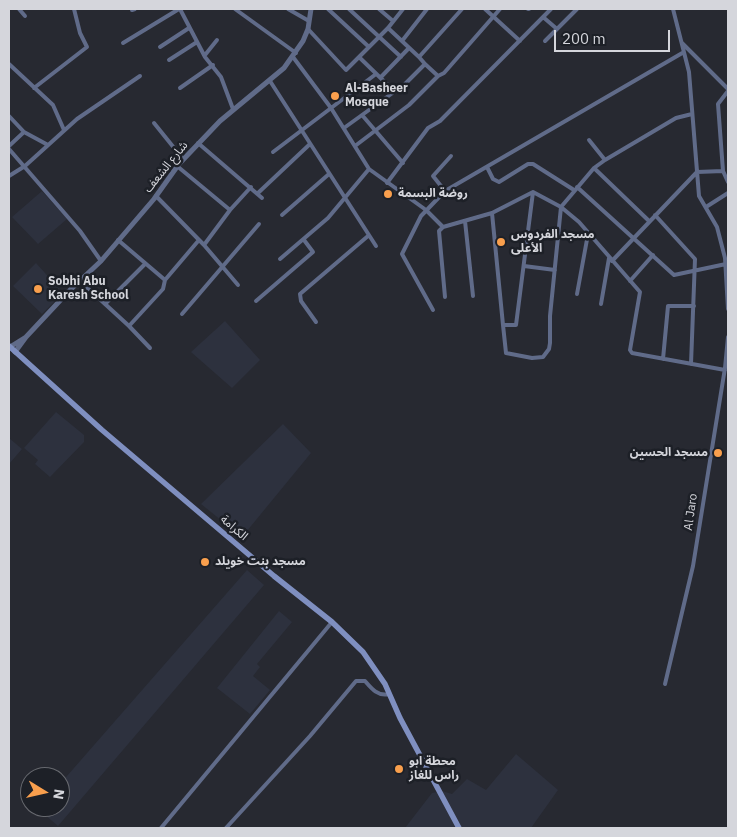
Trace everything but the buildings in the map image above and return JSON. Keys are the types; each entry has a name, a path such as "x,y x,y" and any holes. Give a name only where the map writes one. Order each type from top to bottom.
{"main road":[{"name":"الكرامة","path":"12,349 96,425 274,576 332,622 363,652 389,694 459,828"}],"street":[{"path":"19,9 25,16"},
{"path":"34,88 87,47 80,32 74,9"},
{"path":"123,43 180,9 197,42 221,77 234,109"},
{"path":"235,9 294,55 332,108 369,169 426,210 443,227"},
{"path":"288,9 309,21"},
{"name":"شارع الشعف","path":"12,349 101,261 156,196 177,166 198,143 234,109 270,81 294,55 308,28 311,9"},
{"path":"328,9 369,48"},
{"path":"349,9 400,57"},
{"path":"379,9 393,21"},
{"path":"308,28 346,70 388,28 403,9"},
{"path":"402,41 427,9"},
{"path":"419,58 462,9"},
{"path":"485,9 520,40"},
{"path":"355,146 409,105 438,76 444,73 500,9"},
{"path":"387,183 428,128 440,121 551,9"},
{"path":"545,41 577,9"},
{"path":"673,9 689,72 699,196 717,227 727,258 728,308"},
{"path":"543,18 557,29"},
{"path":"160,46 189,28"},
{"path":"388,28 438,76"},
{"path":"205,55 217,40"},
{"path":"169,60 197,42"},
{"path":"682,43 728,90 718,104 723,171 728,182"},
{"path":"380,77 409,48"},
{"path":"433,310 402,254 426,210 444,191 684,52"},
{"path":"359,57 395,92"},
{"path":"9,64 53,105 64,130"},
{"path":"344,128 395,92 426,64"},
{"path":"180,88 213,66"},
{"path":"273,152 376,74"},
{"path":"9,176 25,166 64,130 102,101 140,76"},
{"path":"270,81 376,246"},
{"path":"492,213 506,353 532,358 543,357 549,349 550,343 561,207 594,168 605,160 676,118 692,114"},
{"path":"362,115 402,163"},
{"path":"9,116 24,132 48,145"},
{"path":"154,123 183,159"},
{"path":"24,132 9,147 80,231 101,261"},
{"path":"589,140 605,160"},
{"path":"198,143 262,198"},
{"path":"258,193 310,144"},
{"path":"722,160 728,155"},
{"path":"444,191 433,176 450,156"},
{"path":"487,167 494,179 499,182 528,164 536,164 576,188 634,236 674,275 726,264"},
{"path":"177,166 230,210"},
{"path":"594,168 648,220"},
{"path":"280,259 328,218 346,199 369,169"},
{"path":"601,304 610,260 697,172 723,171"},
{"path":"282,215 329,174"},
{"path":"204,245 230,210 251,187"},
{"path":"533,192 561,207 579,222 610,260 640,292 630,350 632,353 725,370"},
{"path":"446,297 439,231 443,227 492,213 533,192"},
{"path":"503,325 516,325 533,192"},
{"path":"706,208 728,193"},
{"path":"156,196 204,245 238,285"},
{"path":"655,214 695,260 691,364"},
{"path":"465,221 473,296"},
{"path":"182,314 259,224"},
{"path":"577,294 588,234"},
{"path":"316,322 300,301 300,294 368,236"},
{"path":"118,240 165,280"},
{"path":"129,326 163,289 165,280 199,240"},
{"path":"256,301 313,252 304,240"},
{"path":"630,281 653,255"},
{"path":"105,304 144,264"},
{"path":"524,266 555,270"},
{"path":"80,281 150,348"},
{"path":"663,359 668,306 694,306"},
{"name":"Al Jaro","path":"665,684 693,566 725,370 728,337"},
{"path":"9,356 12,349"},
{"path":"161,828 332,622"},
{"path":"226,828 310,736 356,681 365,681 375,692 382,695 389,694"}],"shaded area":[{"path":"42,191 67,219 38,244 12,217"},
{"name":"Sobhi Abu Karesh School","path":"36,263 63,293 42,314 13,286"},
{"path":"225,321 260,360 232,388 191,352"},
{"path":"56,412 84,435 84,442 50,477 35,464 38,460 24,448"},
{"path":"283,424 311,453 242,537 201,504"},
{"path":"9,438 22,449 9,464"},
{"path":"247,570 264,585 70,812 70,773"},
{"path":"279,611 292,622 257,664 260,667 253,676 270,690 250,714 217,688"},
{"path":"516,754 558,790 531,828 405,828 432,793 442,791 452,794 467,779 486,790"},
{"path":"47,817 66,817 58,826"}],"place":[{"name":"Al-Basheer Mosque","path":"335,96"},
{"name":"روضة البسمة","path":"388,194"},
{"name":"مسجد الفردوس الأعلى","path":"501,242"},
{"name":"Sobhi Abu Karesh School","path":"38,289"},
{"name":"مسجد الحسين","path":"718,453"},
{"name":"مسجد بنت خويلد","path":"205,562"},
{"name":"محطة ابو راس للغاز","path":"399,769"}]}
